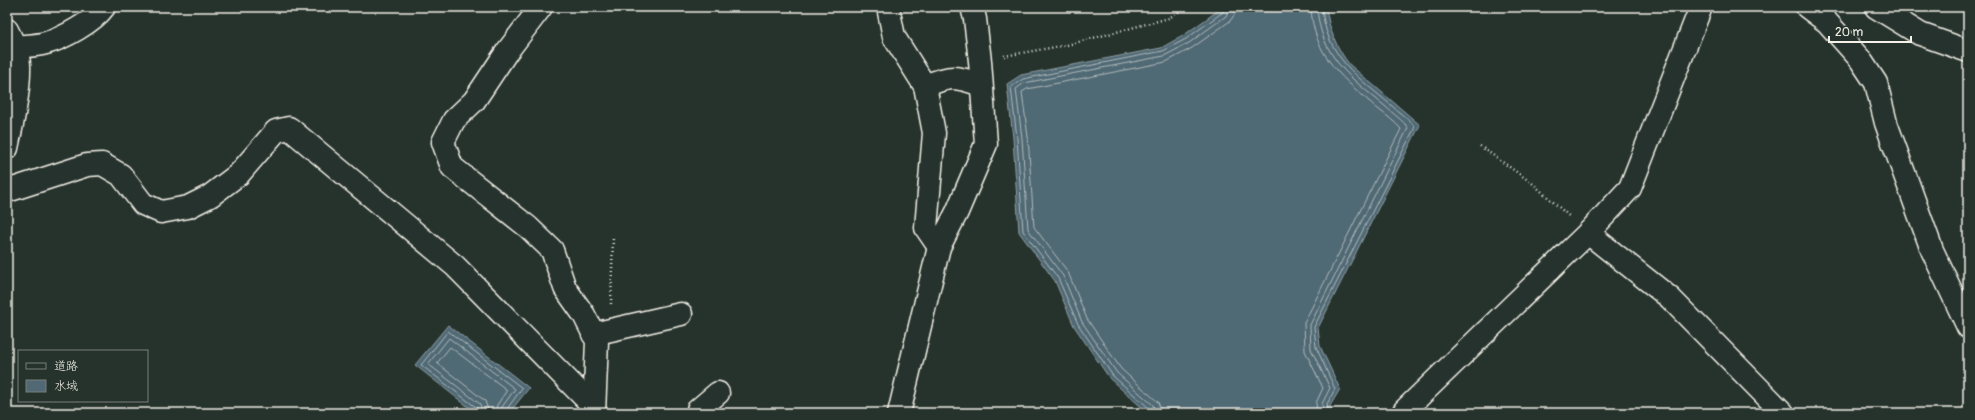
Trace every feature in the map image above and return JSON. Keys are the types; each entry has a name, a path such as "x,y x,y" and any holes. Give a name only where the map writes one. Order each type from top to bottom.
{"street":[{"path":"7,148 14,112 19,65 11,39 45,43 73,32 101,12 104,7"},
{"path":"541,7 506,53 474,101 454,120 444,142 452,168 528,227 552,250 565,288 584,315 602,332"},
{"path":"888,7 894,37 925,86 934,133 926,228 939,246"},
{"path":"899,413 939,246 957,212 986,144 980,60 972,7"},
{"path":"1404,413 1405,410 1588,233 1630,188 1700,7"},
{"path":"1807,7 1827,22 1860,59 1876,83 1886,123 1932,250 1968,327"},
{"path":"1876,7 1920,34 1968,51"},
{"path":"925,86 946,77 959,77 981,85"},
{"path":"7,191 87,165 102,164 122,175 143,204 161,212 188,207 210,196 239,174 276,131 289,128 455,266 594,410"},
{"path":"1588,233 1670,298 1783,413"},
{"path":"602,332 681,314"},
{"path":"594,410 597,342 602,332"},
{"path":"698,413 698,410 718,393"}],"path":[{"path":"980,60 1067,45 1169,18 1186,7"},
{"path":"1480,146 1532,183 1588,233"},
{"path":"602,332 613,236"}],"water":[{"path":"1223,7 1326,7 1334,38 1345,59 1350,65 1420,125 1318,328 1320,346 1340,389 1330,406 1334,413 1148,413 1110,379 1074,326 1055,281 1019,232 1013,138 1007,84 1021,75 1161,48 1184,35"},
{"path":"448,325 529,388 509,413 476,413 415,365"}]}
